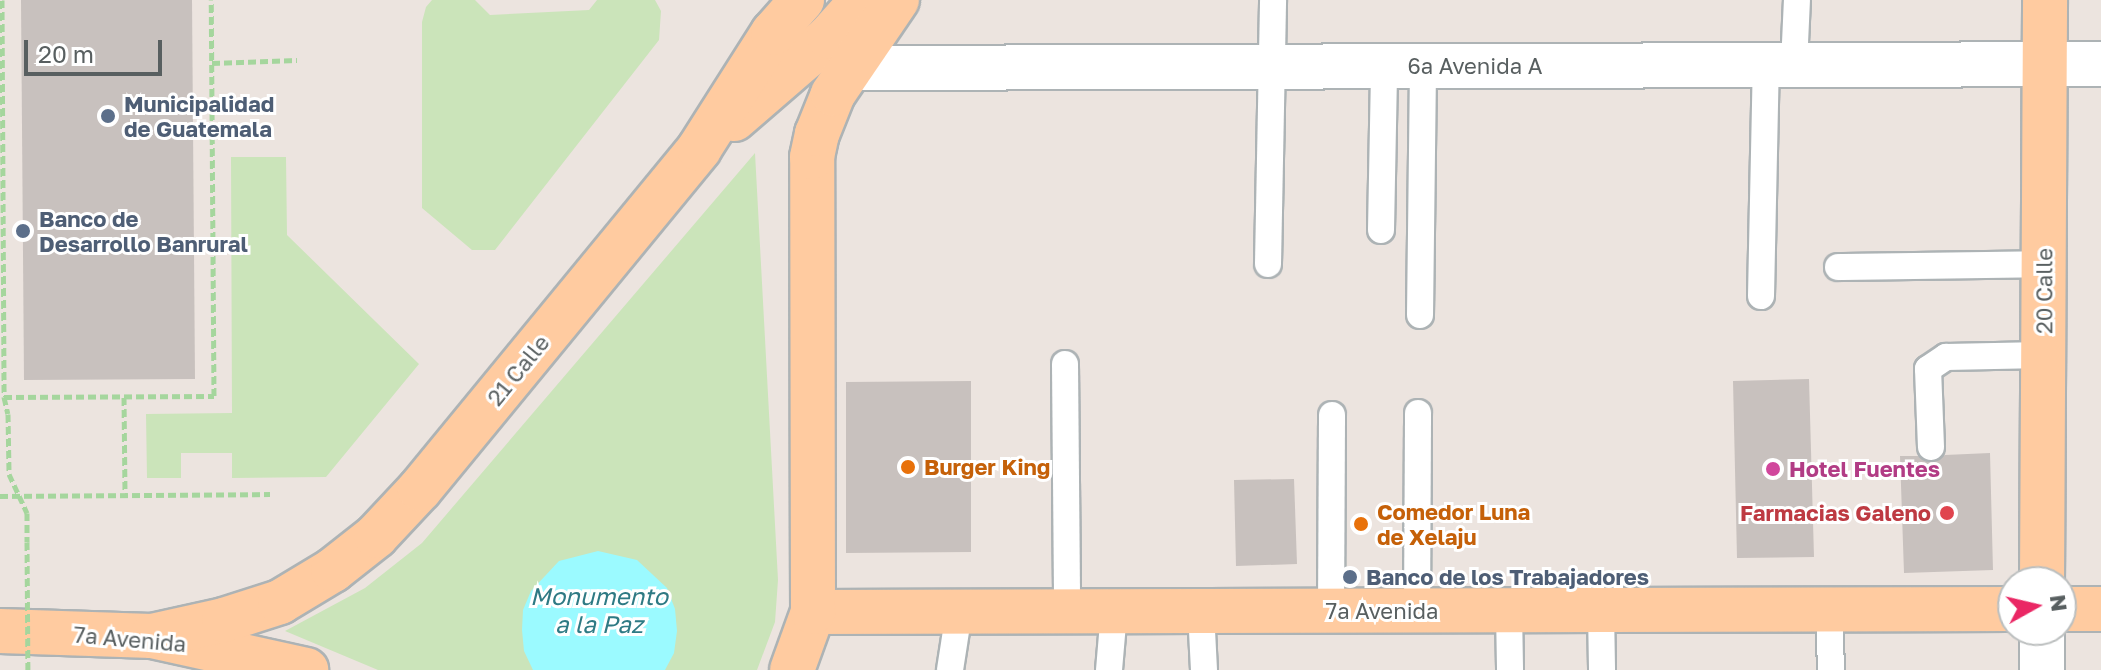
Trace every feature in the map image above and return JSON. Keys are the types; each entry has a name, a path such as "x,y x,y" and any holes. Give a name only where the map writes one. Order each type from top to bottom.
{"main road":[{"name":"21 Calle","path":"152,636 224,620 280,602 333,570 376,536 420,489 699,149 773,33 802,0"},
{"path":"699,149 829,37 862,0"},
{"path":"792,670 813,612 812,157 817,134 833,94 897,0"},
{"name":"20 Calle","path":"2042,566 2045,0"},
{"name":"7a Avenida","path":"813,612 1997,609"},
{"path":"2077,609 2101,609"},
{"name":"7a Avenida","path":"0,631 152,636 306,670"}],"street":[{"name":"6a Avenida A","path":"849,68 2101,64"},
{"path":"2042,646 2042,670"}],"lane":[{"path":"1268,264 1273,0"},
{"path":"1761,296 1780,65 1797,0"},
{"path":"1381,230 1403,67"},
{"path":"1403,67 1420,315"},
{"path":"1838,267 2044,264"},
{"path":"1931,447 1928,369 1946,357 2043,355"},
{"path":"1065,364 1067,611"},
{"path":"1417,611 1418,413"},
{"path":"1331,611 1332,415"},
{"path":"1829,609 1831,670"},
{"path":"1201,611 1204,670"},
{"path":"1509,611 1510,670"},
{"path":"1601,611 1602,670"},
{"path":"813,612 814,670"},
{"path":"950,670 959,612"},
{"path":"1109,670 1114,612"}],"path":[{"path":"2,0 4,397 8,414 9,474 27,513 28,670"},
{"path":"4,397 214,396 211,0"},
{"path":"212,63 297,60"},
{"path":"124,397 125,495"},
{"path":"0,496 270,494"}],"green space":[{"path":"432,0 475,0 490,15 589,10 597,0 655,0 661,11 659,40 495,250 472,250 422,208 422,22 426,7"},
{"path":"755,153 778,580 775,622 757,670 378,670 285,631 365,588 422,543"},
{"path":"231,157 286,157 287,235 419,364 326,477 232,478 232,453 181,453 181,478 147,478 146,414 232,413"}],"water":[{"name":"Monumento a la Paz","path":"598,551 637,560 667,588 675,609 677,631 674,653 665,670 533,670 524,651 522,630 523,610 531,591 559,561"}],"building":[{"name":"Municipalidad de Guatemala","path":"21,0 192,0 195,379 24,380"},
{"name":"Hotel Fuentes","path":"1809,379 1814,557 1737,558 1733,381"},
{"name":"Burger King","path":"971,381 971,552 846,553 846,382"},
{"name":"Farmacias Galeno","path":"1990,453 1993,570 1904,573 1900,456 1918,456 1931,463 1945,455"},
{"path":"1294,479 1297,564 1236,566 1234,480"}],"place":[{"name":"Municipalidad de Guatemala","path":"108,116"},
{"name":"Banco de Desarrollo Banrural","path":"23,231"},
{"name":"Burger King","path":"908,467"},
{"name":"Hotel Fuentes","path":"1773,469"},
{"name":"Farmacias Galeno","path":"1947,513"},
{"name":"Comedor Luna de Xelaju","path":"1361,524"},
{"name":"Banco de los Trabajadores","path":"1350,577"}]}
